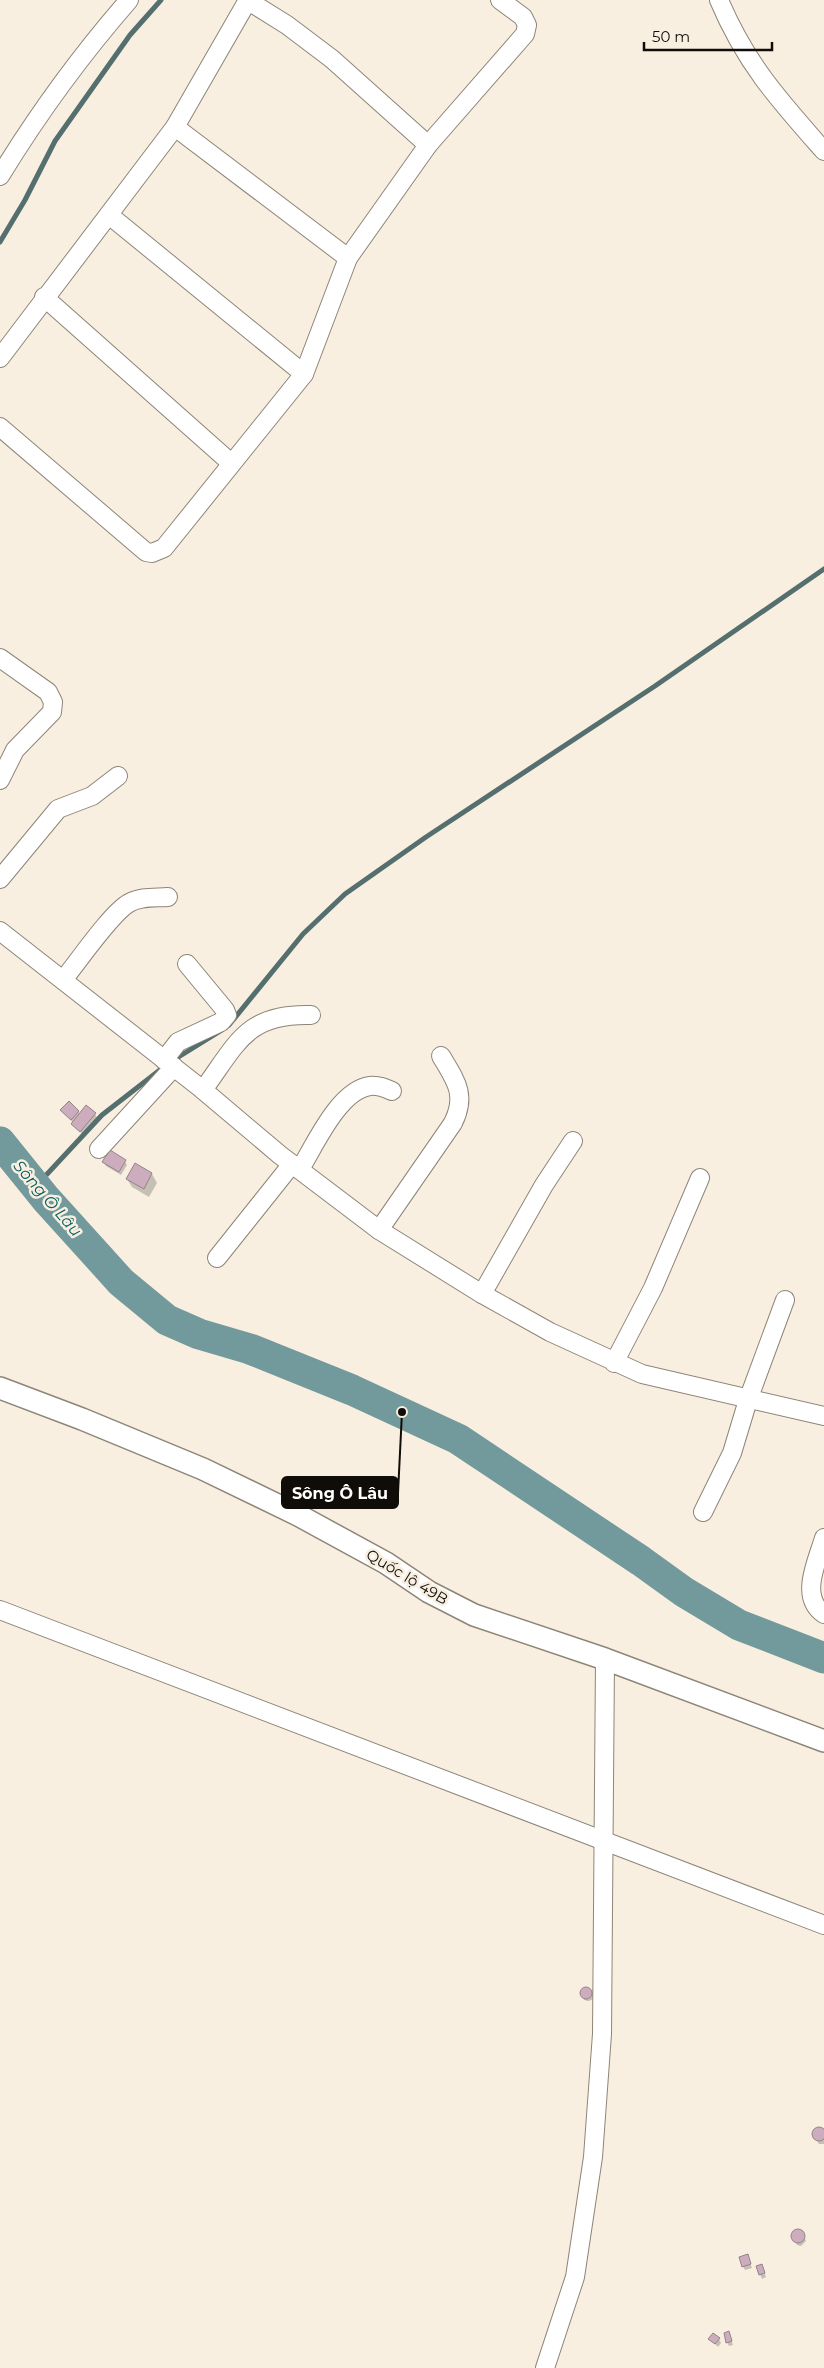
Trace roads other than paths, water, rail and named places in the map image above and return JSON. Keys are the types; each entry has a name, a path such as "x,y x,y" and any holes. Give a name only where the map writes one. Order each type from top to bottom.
{"main road":[{"name":"Quốc lộ 49B","path":"0,1388 203,1468 298,1515 386,1563 429,1592 474,1615 605,1659 824,1741"}],"street":[{"path":"0,176 29,130 90,44 129,0"},
{"path":"0,358 44,297 175,127 248,0 287,25 332,59 428,145"},
{"path":"0,426 146,552 152,553 164,548 304,374 348,258 428,145 526,34 527,26 523,17 500,0"},
{"path":"719,0 741,47 757,72 824,151"},
{"path":"175,127 348,258"},
{"path":"109,215 304,374"},
{"path":"44,297 231,463"},
{"path":"0,658 48,692 54,702 52,712 15,750 0,780"},
{"path":"0,879 58,810 92,796 118,776"},
{"path":"63,980 118,913 130,903 145,898 168,897"},
{"path":"0,931 379,1230 482,1294 550,1332 614,1363 642,1374 824,1416"},
{"path":"99,1149 169,1063 178,1042 221,1022 227,1015 188,964"},
{"path":"203,1090 242,1038 256,1025 270,1018 291,1014 311,1015"},
{"path":"379,1230 458,1113 460,1092 441,1056"},
{"path":"217,1258 296,1166 347,1096 370,1086 380,1086 392,1091"},
{"path":"482,1294 544,1185 573,1141"},
{"path":"614,1363 653,1288 700,1178"},
{"path":"703,1512 732,1453 748,1400 785,1300"},
{"path":"824,1538 811,1584 811,1596 814,1604 824,1614"},
{"path":"0,1610 824,1925"},
{"path":"545,2368 575,2277 593,2157 602,2034 605,1659"}],"waterway":[{"path":"0,242 25,200 55,141 130,35 161,0"},
{"path":"229,1025 303,934 345,894 426,837 655,686 824,569"},
{"path":"172,1061 222,1030"},
{"path":"36,1186 102,1115 165,1066"},
{"name":"Sông Ô Lâu","path":"0,1142 46,1199 121,1282 167,1320 199,1334 250,1349 352,1390 458,1439 641,1561 684,1592 739,1625 824,1658"}],"place":[{"name":"Sông Ô Lâu","path":"402,1412"}]}
